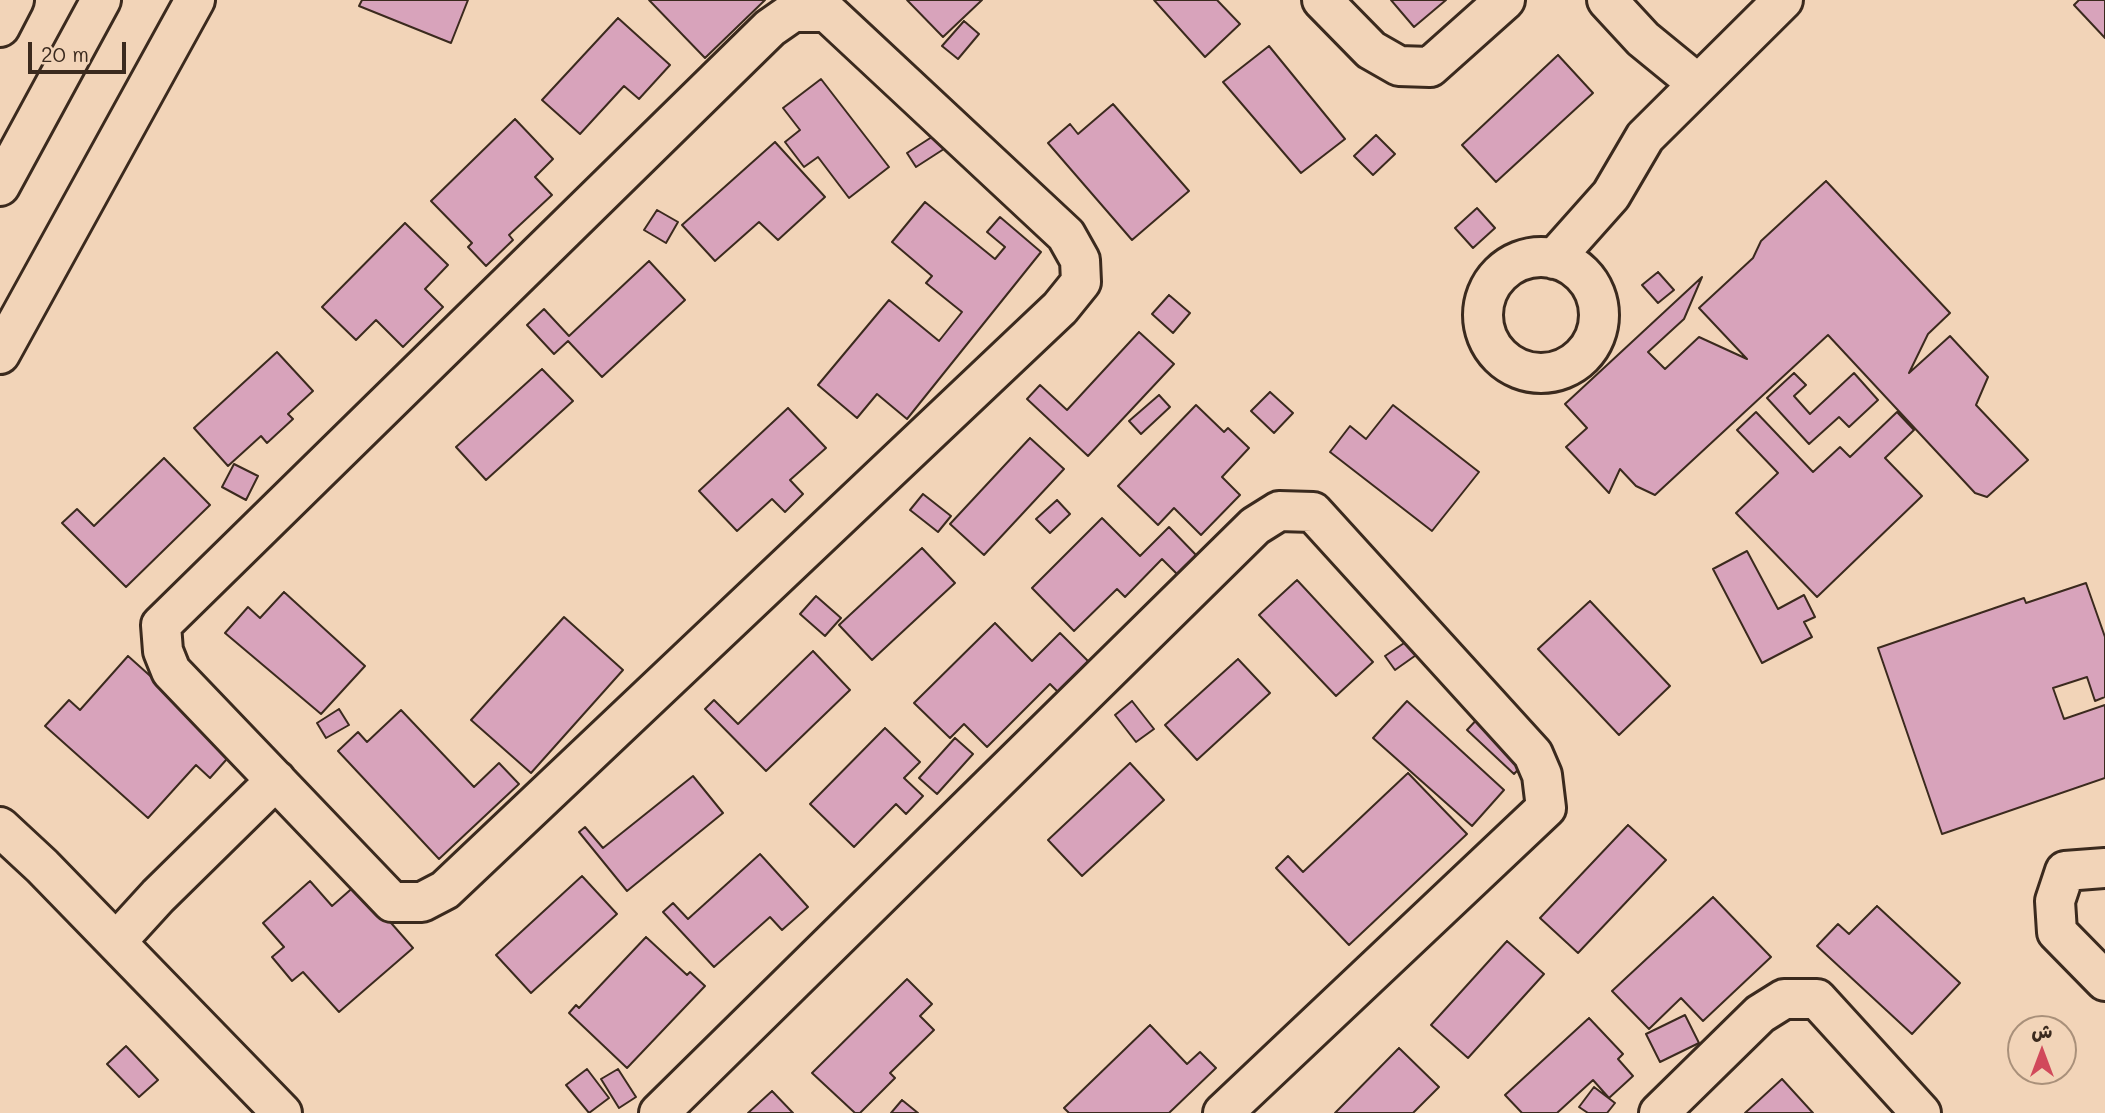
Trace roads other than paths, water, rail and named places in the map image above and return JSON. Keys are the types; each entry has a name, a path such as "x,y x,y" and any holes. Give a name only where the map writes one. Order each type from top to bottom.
{"street":[{"path":"0,27 14,0"},
{"path":"0,186 101,0"},
{"path":"0,354 195,0"},
{"path":"1322,0 1371,50 1399,66 1430,67 1504,0"},
{"path":"1607,0 1643,39 1698,84"},
{"path":"1554,259 1611,195 1645,137 1783,0"},
{"path":"793,12 827,12 1066,235 1080,260 1081,282 1060,308 445,890 422,902 392,902 276,780 171,671 163,652 160,625 770,28 785,17 793,12"},
{"path":"659,1113 1255,526 1279,511 1312,512 1532,754 1542,775 1546,808 1223,1113"},
{"path":"116,942 158,896 276,780"},
{"path":"0,827 282,1113"},
{"path":"2105,867 2064,871 2055,901 2057,932 2105,981"},
{"path":"1659,1113 1760,1014 1784,999 1818,999 1921,1113"}]}
